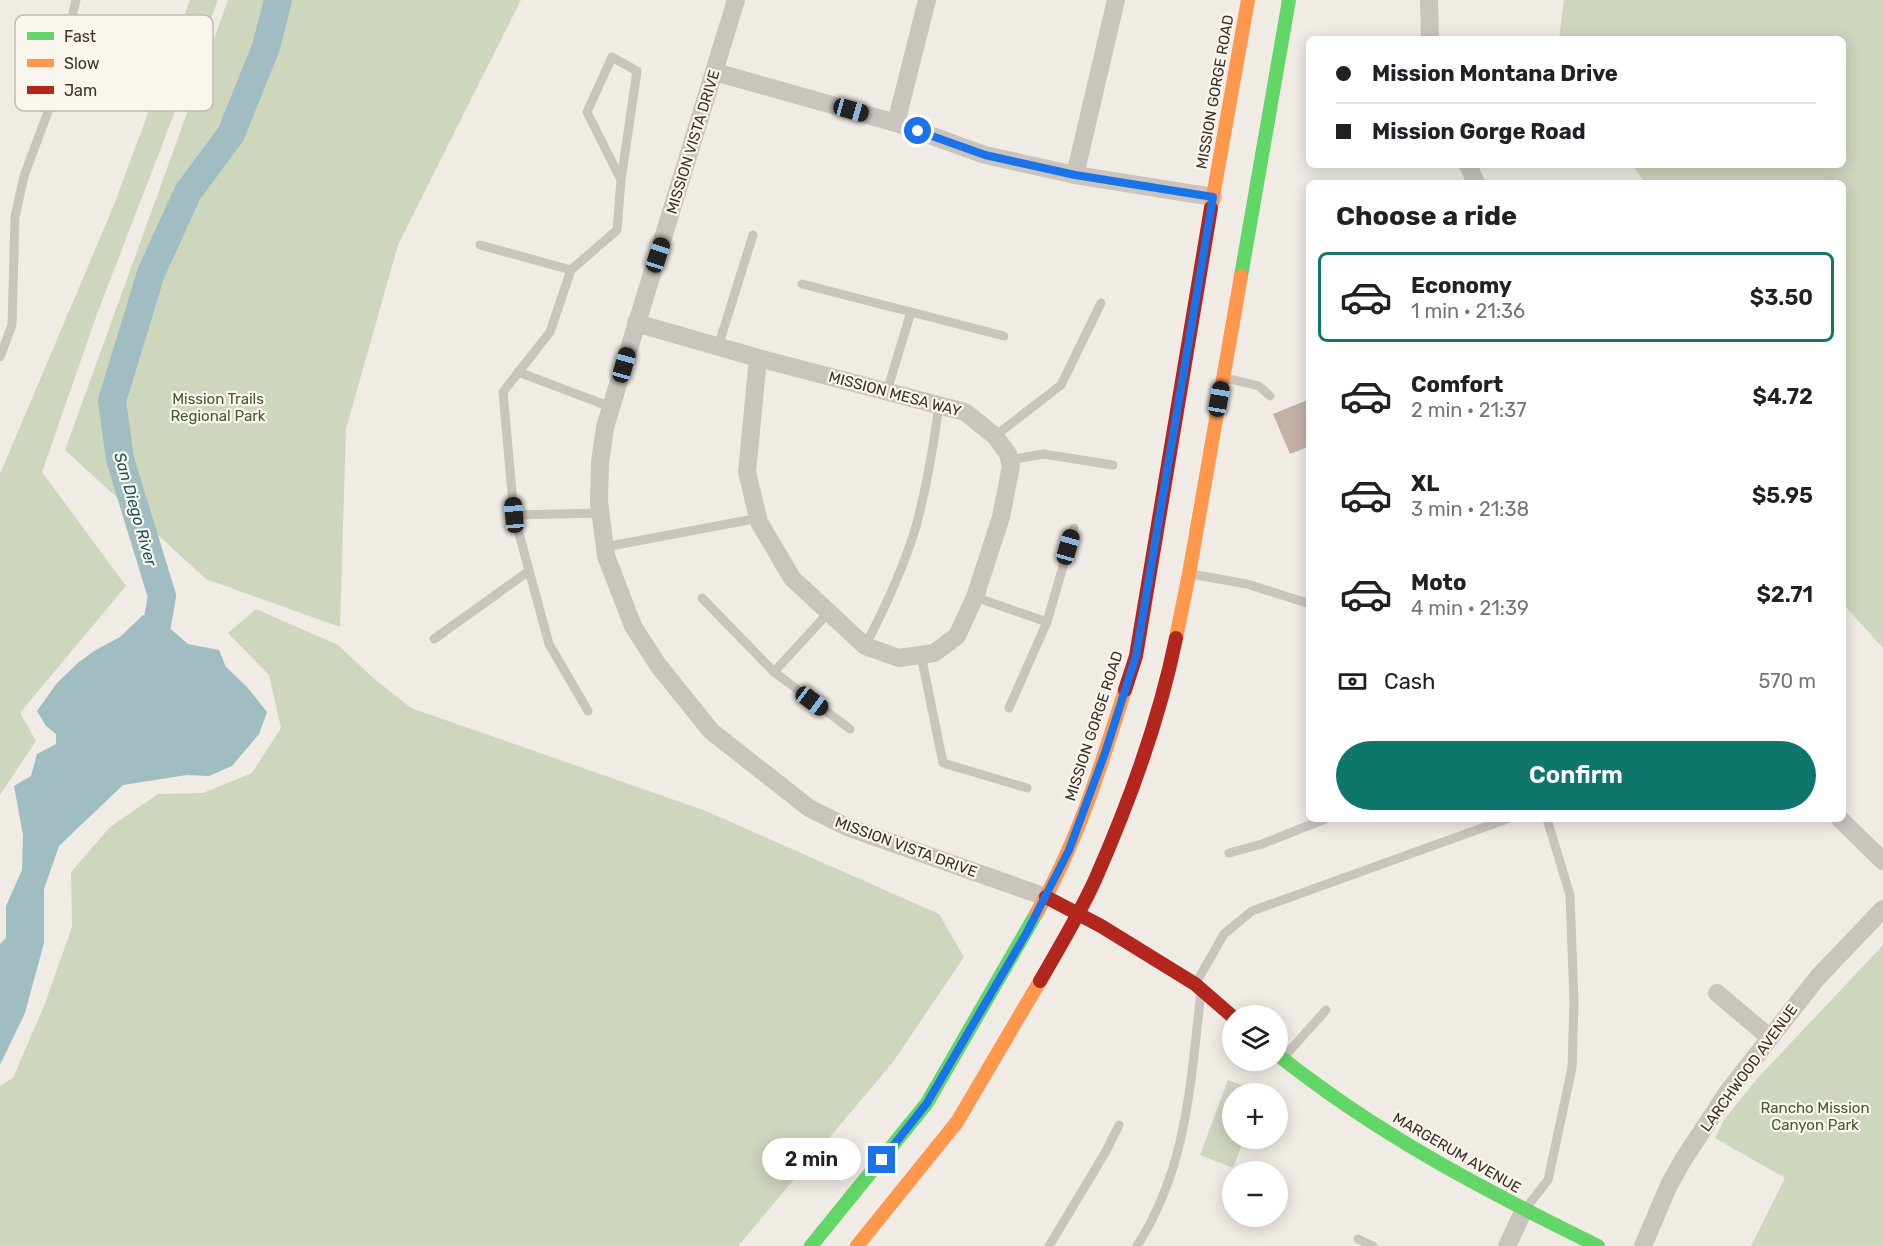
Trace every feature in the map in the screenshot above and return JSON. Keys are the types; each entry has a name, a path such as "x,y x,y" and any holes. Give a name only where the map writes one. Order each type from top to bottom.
{"main road":[{"name":"MISSION GORGE ROAD","path":"811,1246 927,1103 1046,897 1069,850 1105,753 1136,656 1248,0"},
{"path":"857,1246 957,1122 1094,882 1141,767 1169,671 1189,574 1288,0"},
{"path":"1046,897 1077,913 1198,987 1222,1008"},
{"name":"MARGERUM AVENUE","path":"1288,1064 1405,1146 1524,1210 1598,1246"}],"street":[{"name":"MISSION VISTA DRIVE","path":"736,0 605,427 600,463 601,513 606,556 633,626 658,665 711,730 775,783 809,808 847,827 1046,897"},
{"path":"896,123 927,0"},
{"path":"1075,175 1116,0"},
{"path":"1429,0 1430,36"},
{"path":"715,72 896,123 985,155 1075,175 1213,197"},
{"name":"MISSION MESA WAY","path":"636,323 758,358 965,412 995,436 1010,460"},
{"path":"758,358 747,472 759,518 792,578 865,646 899,658 934,653 957,636 975,597 1001,517 1011,466 1010,460"},
{"path":"1843,822 1883,861"},
{"name":"LARCHWOOD AVENUE","path":"1643,1246 1669,1185 1729,1090 1818,977 1883,909"},
{"path":"1717,993 1769,1037"},
{"path":"1507,1246 1524,1210"}],"lane":[{"path":"72,15 76,0"},
{"path":"588,711 549,644 529,571 514,515 502,392 550,332 571,270 617,230 621,180 638,71 612,57 587,112 621,180"},
{"path":"0,357 12,325 15,217 24,176 48,111"},
{"path":"718,347 753,235"},
{"path":"480,245 571,270"},
{"path":"802,284 1004,336"},
{"path":"995,436 1062,385 1101,303"},
{"path":"886,391 911,312"},
{"path":"518,372 611,407"},
{"path":"1223,377 1259,386 1270,396"},
{"path":"865,646 884,610 917,524 939,405"},
{"path":"1010,460 1043,454 1113,465"},
{"path":"514,515 601,513"},
{"path":"605,548 759,518"},
{"path":"1009,708 1047,622 1074,528"},
{"path":"434,639 529,571"},
{"path":"1189,574 1247,584 1306,603"},
{"path":"975,597 1047,622"},
{"path":"702,598 774,672 850,729"},
{"path":"774,672 829,612"},
{"path":"921,655 943,763 1027,788"},
{"path":"1228,853 1262,844 1317,822"},
{"path":"1137,1246 1152,1223 1174,1170 1188,1109 1198,987 1224,934 1252,911 1499,822"},
{"path":"1524,1210 1548,1180 1572,1068 1574,1003 1570,895 1548,822"},
{"path":"1288,1049 1326,1010"},
{"path":"1049,1246 1106,1153 1119,1125"},
{"path":"1358,1239 1373,1246"}],"green space":[{"path":"190,0 218,0 212,15 184,15"},
{"name":"Mission Trails Regional Park","path":"228,0 521,0 398,245 346,429 340,627 206,579 65,450 188,111 213,111 213,41"},
{"path":"1564,0 1883,0 1883,648 1846,607 1846,180 1643,180 1634,168 1846,168 1846,36 1559,36"},
{"path":"149,111 175,111 97,314 42,472 126,586 20,713 36,741 0,795 0,474 114,205"},
{"path":"256,609 338,645 372,677 411,708 706,811 939,914 964,957 893,1062 738,1246 0,1246 0,1086 13,1078 44,1006 72,927 71,872 110,827 158,794 203,793 252,773 281,728 269,675 228,633"},
{"name":"Rancho Mission Canyon Park","path":"1883,945 1883,1246 1751,1246 1785,1178 1715,1138 1724,1120 1755,1081"},
{"path":"1222,1096 1222,1149 1240,1149 1236,1161 1222,1161 1222,1164 1200,1155"}],"water":[{"path":"143,615 159,619 188,644 219,650 226,667 247,687 267,712 259,734 232,766 209,776 187,775 123,785 59,846 44,889 44,943 25,1013 0,1065 0,944 6,938 6,906 22,870 23,835 14,786 31,776 37,754 56,744 56,734 46,726 37,711 57,683 79,662 120,637"}],"building":[{"path":"1306,401 1306,448 1290,454 1273,414"}],"waterway":[{"name":"San Diego River","path":"146,654 154,642 162,596 120,459 112,401 151,273 188,192 231,134 266,47 278,0"}],"traffic: fast":[{"path":"1241,276 1289,0"},
{"path":"811,1246 927,1103 1036,914"},
{"path":"1288,1063 1315,1084 1432,1159 1598,1246"}],"traffic: slow":[{"path":"1211,208 1248,0"},
{"path":"1176,638 1241,276"},
{"path":"1036,914 1076,832 1125,690"},
{"path":"857,1246 957,1122 1040,981"}],"traffic: jam":[{"path":"1125,690 1136,656 1211,208"},
{"path":"1040,981 1089,893 1120,822 1152,731 1176,638"},
{"path":"1046,897 1101,926 1195,984 1222,1007"}],"route":[{"path":"882,1160 927,1103 1027,932 1069,850 1105,753 1136,656 1213,197 1075,175 985,155 918,131"}]}
